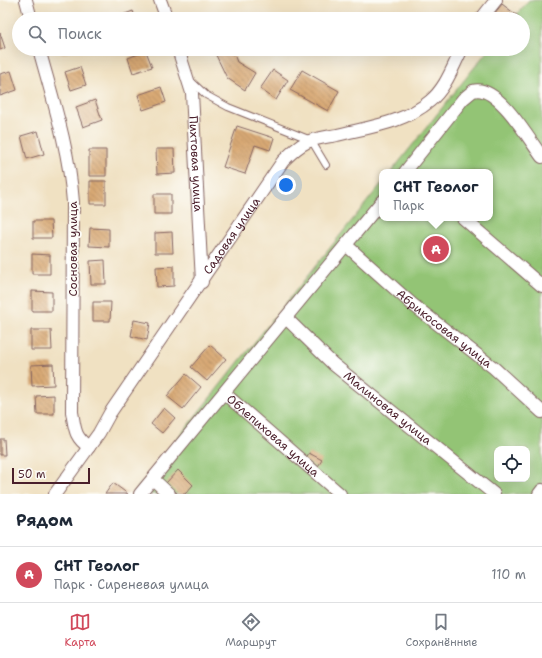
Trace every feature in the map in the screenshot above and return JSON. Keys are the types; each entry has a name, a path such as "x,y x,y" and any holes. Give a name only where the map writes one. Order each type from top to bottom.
{"street":[{"path":"26,0 29,12"},
{"path":"160,0 164,12"},
{"path":"487,12 496,0"},
{"name":"Сосновая улица","path":"41,56 66,147 71,176 73,202 72,412 76,432 80,441 89,447"},
{"name":"Пихтовая улица","path":"180,56 188,78 193,111 202,282"},
{"name":"Садовая улица","path":"55,494 202,282 283,160 295,149 311,140 385,124 416,111 431,100 438,92 449,76 459,56"},
{"path":"409,169 463,99 474,91 486,92 504,104 542,157"},
{"path":"140,494 379,205"},
{"path":"467,221 542,286"},
{"name":"Абрикосовая улица","path":"346,244 412,304 494,368 542,412"},
{"name":"Малиновая улица","path":"286,318 333,364 494,494"},
{"name":"Облепиховая улица","path":"224,393 340,494"},
{"path":"153,479 169,494"},
{"path":"539,494 542,490"}],"lane":[{"path":"188,78 196,88 228,107 311,140 326,165"}],"green space":[{"path":"529,0 542,0 542,494 133,494 379,187 379,221 493,221 493,169 393,169 483,56 530,56 530,12 519,12"}],"building":[{"path":"502,4 512,12 496,12"},
{"path":"0,33 5,48 0,50"},
{"path":"133,56 148,56 152,67 133,73 128,58"},
{"path":"216,56 235,56 237,62 255,73 245,90 227,78"},
{"path":"80,67 86,85 71,90 65,72"},
{"path":"273,70 288,80 276,100 260,89"},
{"path":"302,70 339,91 328,111 290,90"},
{"path":"11,71 17,90 0,96 0,74"},
{"path":"161,87 166,102 143,110 138,95"},
{"path":"95,100 102,120 83,127 76,107"},
{"path":"237,126 274,138 270,150 255,145 245,174 223,167"},
{"path":"38,131 44,154 27,159 21,136"},
{"path":"156,149 174,149 175,173 157,174"},
{"path":"89,150 106,150 106,176 89,176"},
{"path":"90,181 106,181 106,204 90,204"},
{"path":"154,194 171,194 171,214 154,214"},
{"path":"33,221 51,221 52,238 33,238"},
{"path":"90,228 109,229 109,247 89,246"},
{"path":"172,232 173,253 155,253 155,233"},
{"path":"32,254 50,255 50,274 32,274"},
{"path":"105,260 106,284 91,284 90,261"},
{"path":"174,266 174,286 157,287 156,267"},
{"path":"32,291 52,292 52,311 32,311"},
{"path":"93,302 111,302 110,321 93,321"},
{"path":"134,320 150,323 147,340 131,336"},
{"path":"31,330 51,330 52,350 31,350"},
{"path":"210,345 226,359 207,381 191,367"},
{"path":"53,364 54,385 32,386 31,365"},
{"path":"186,374 201,387 183,409 167,396"},
{"path":"54,395 54,414 37,414 36,396"},
{"path":"164,408 175,418 162,433 151,424"},
{"path":"0,439 4,439 5,455 0,455"},
{"path":"309,453 322,460 317,468 304,461"},
{"path":"178,470 193,485 185,494 178,494 166,483"},
{"path":"113,483 128,494 105,494"}],"place":[{"name":"СНТ Геолог","path":"436,249"}]}
